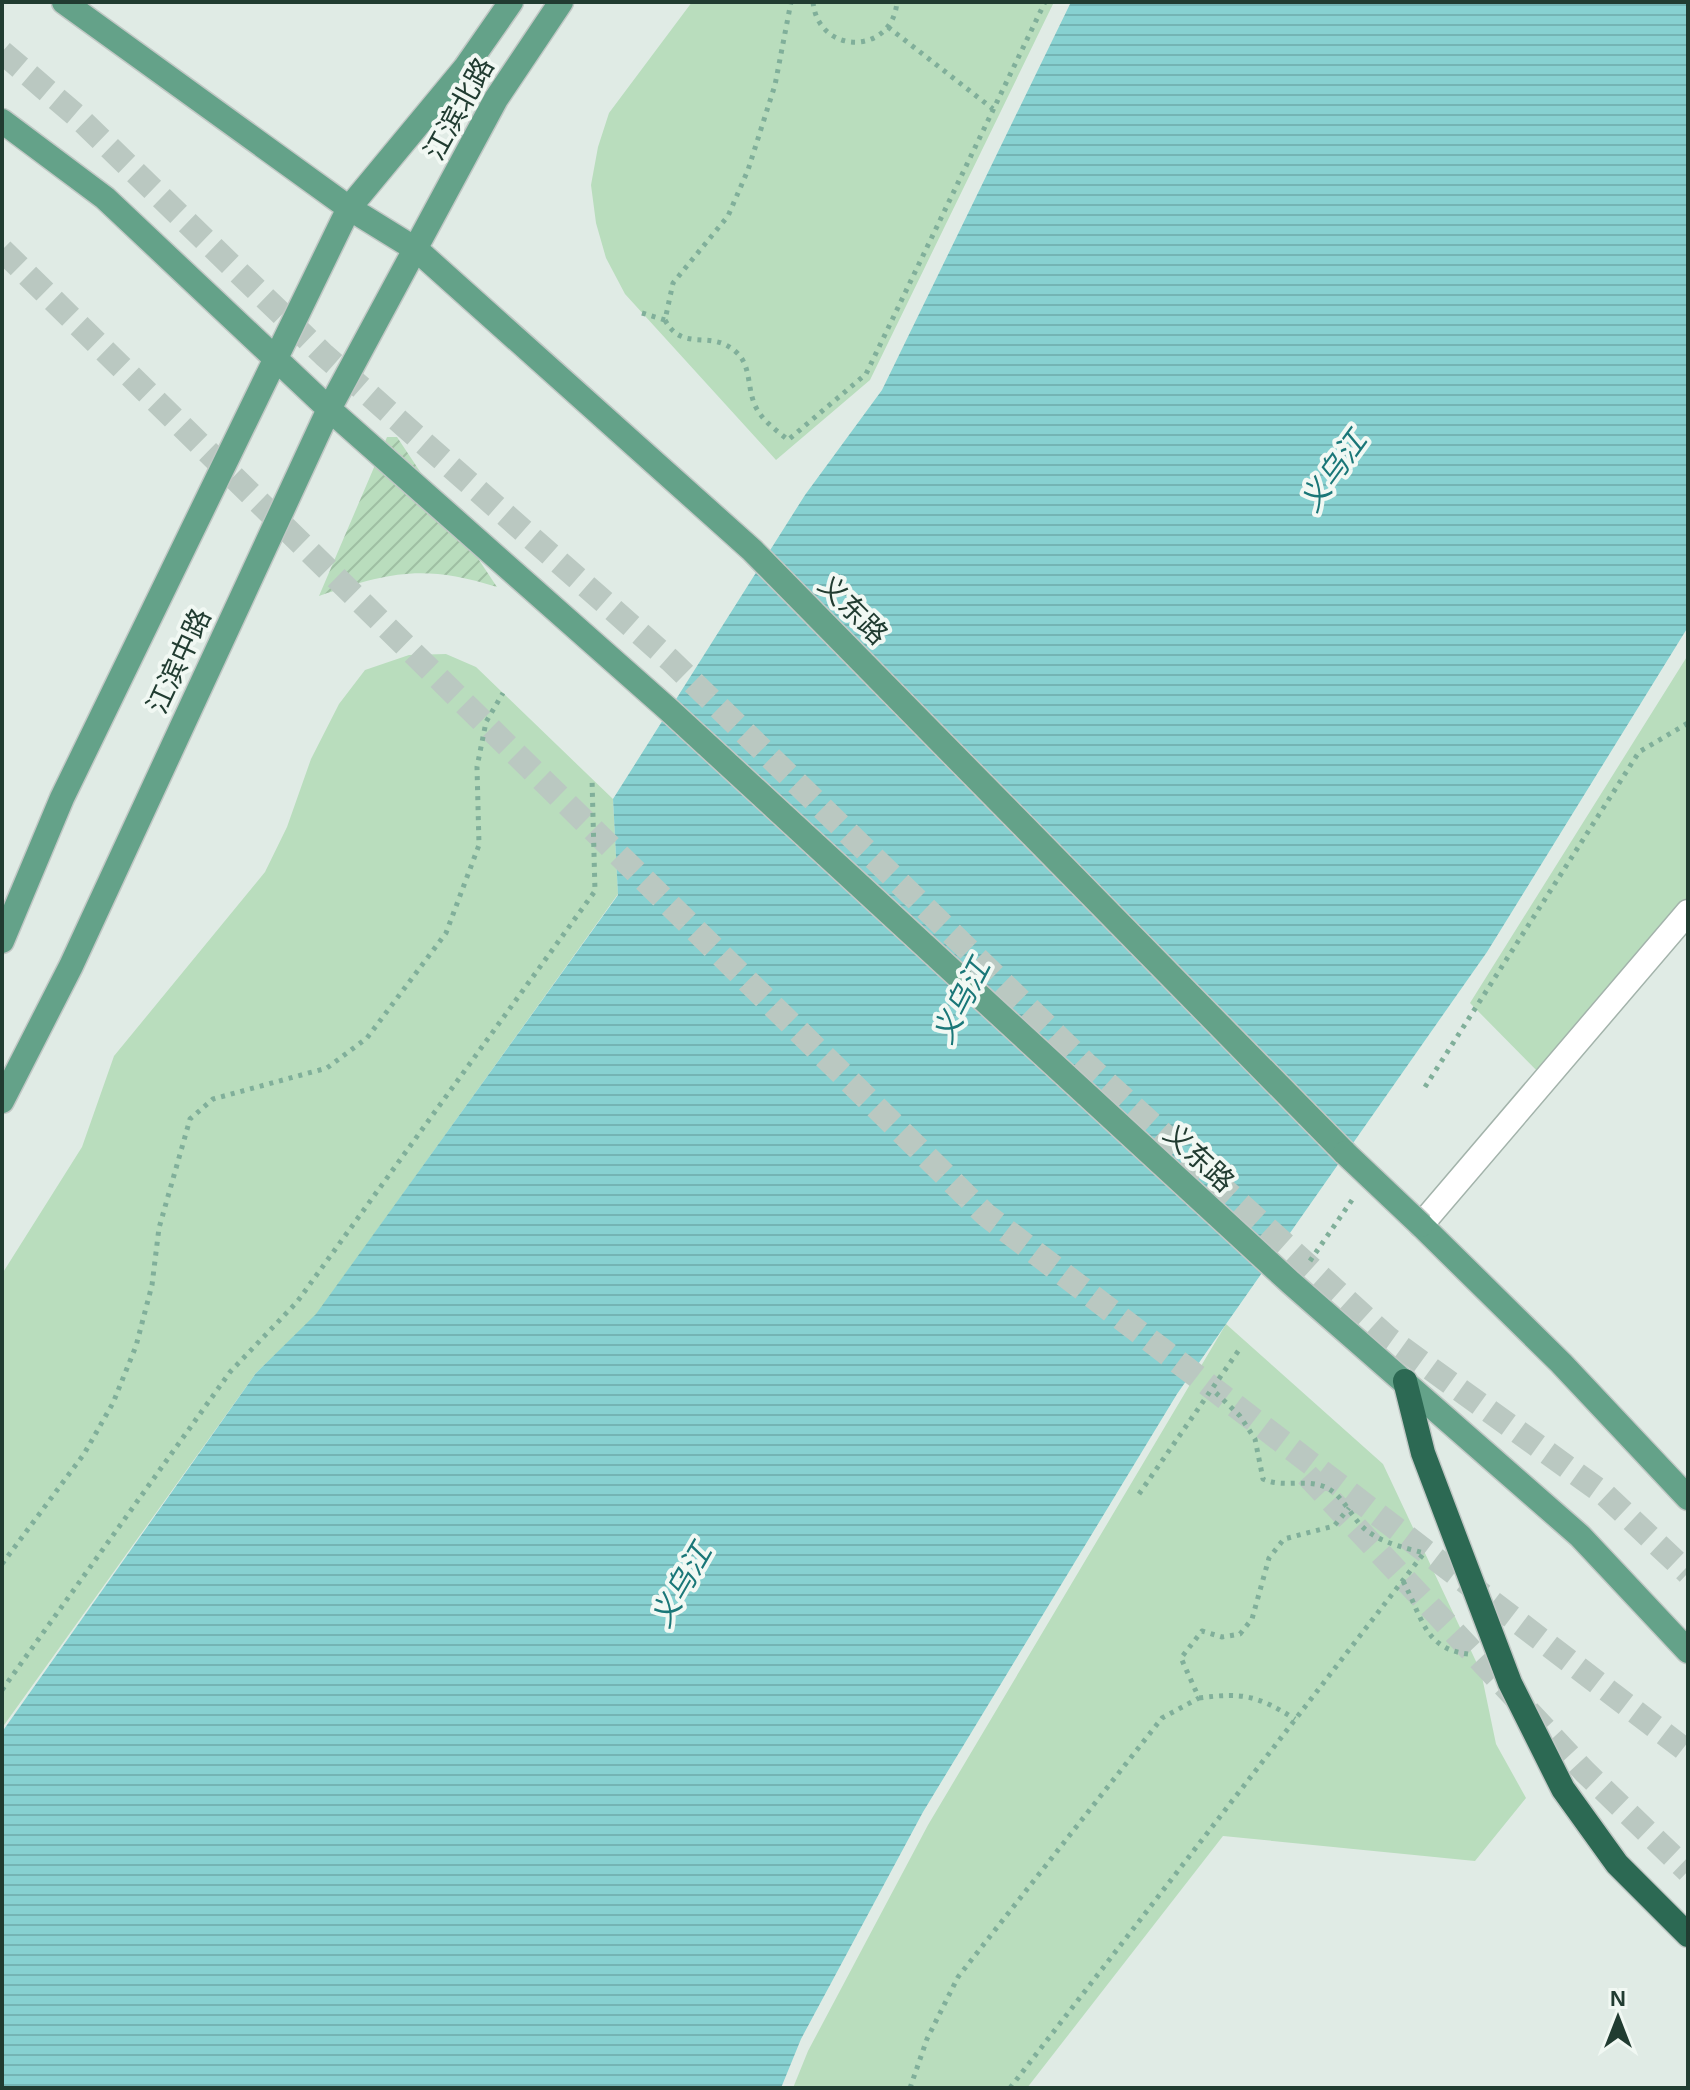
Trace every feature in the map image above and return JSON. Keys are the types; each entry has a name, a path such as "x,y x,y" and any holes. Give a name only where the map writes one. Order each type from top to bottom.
{"highway":[{"path":"1405,1381 1423,1453 1510,1683 1563,1789 1617,1864 1688,1935"}],"main road":[{"name":"义东路","path":"64,2 349,208 417,250 752,550 1345,1153 1561,1363 1688,1498"},
{"name":"江滨北路","path":"349,208 465,68 511,2"},
{"name":"江滨北路","path":"417,250 496,99 561,2"},
{"name":"义东路","path":"2,121 105,198 329,409 669,710 1297,1276 1405,1381 1580,1536 1688,1651"},
{"name":"江滨中路","path":"2,941 62,798 349,208"},
{"name":"江滨中路","path":"2,1101 71,966 329,409 417,250"}],"street":[{"path":"1421,1225 1688,912"}],"path":[{"path":"791,2 775,85 748,170 728,216 673,283 665,320 673,334 685,339 725,343 739,353 761,417 788,440 866,374 1045,2"},
{"path":"813,2 823,29 846,43 874,40 888,27 897,2"},
{"path":"888,27 993,109"},
{"path":"642,313 665,320"},
{"path":"2,1564 84,1454 113,1403 136,1346 152,1285 159,1228 190,1119 213,1099 327,1068 367,1038 446,933 479,845 477,767 486,722 503,693"},
{"path":"1425,1087 1639,752 1688,723"},
{"path":"2,1690 230,1372 297,1302 595,891 592,779"},
{"path":"1297,1276 1357,1192"},
{"path":"1139,1494 1214,1391 1241,1347"},
{"path":"1010,2088 1424,1553 1388,1543 1360,1525 1349,1508 1330,1489 1310,1483 1276,1485 1263,1479 1255,1439 1240,1416 1214,1391"},
{"path":"1199,1698 1181,1658 1202,1631 1222,1637 1240,1634 1252,1619 1269,1558 1284,1539 1334,1526 1349,1508"},
{"path":"1403,1581 1429,1637 1448,1652 1469,1654 1475,1663"},
{"path":"910,2088 927,2039 958,1977 1162,1718 1199,1698 1236,1693 1264,1700 1295,1719"}],"green space":[{"path":"692,2 1054,2 870,380 776,460 625,294 606,258 596,223 591,185 598,147 609,113"},
{"path":"387,437 397,437 497,587 448,575 407,574 366,581 319,596"},
{"path":"446,654 476,667 613,799 618,894 316,1315 256,1373 2,1728 2,1274 82,1147 114,1056 265,872 287,827 311,759 339,704 365,670 409,655"},
{"path":"1688,655 1688,913 1554,1088 1470,1003"},
{"path":"1226,1324 1383,1464 1481,1672 1496,1744 1526,1798 1475,1861 1223,1836 1027,2088 793,2088 808,2051 928,1825"}],"water":[{"name":"义乌江","path":"1071,2 1688,2 1688,627 1487,952 1177,1394 923,1812 801,2039 781,2088 2,2088 2,1732 256,1373 316,1314 618,895 613,799 805,495 882,390"}],"tunnel":[{"path":"2,52 79,118 324,355 670,660 1088,1066 1388,1338 1603,1493 1688,1573"},
{"path":"2,250 986,1215 1688,1752"},
{"path":"1307,1475 1585,1772 1688,1871"}]}
